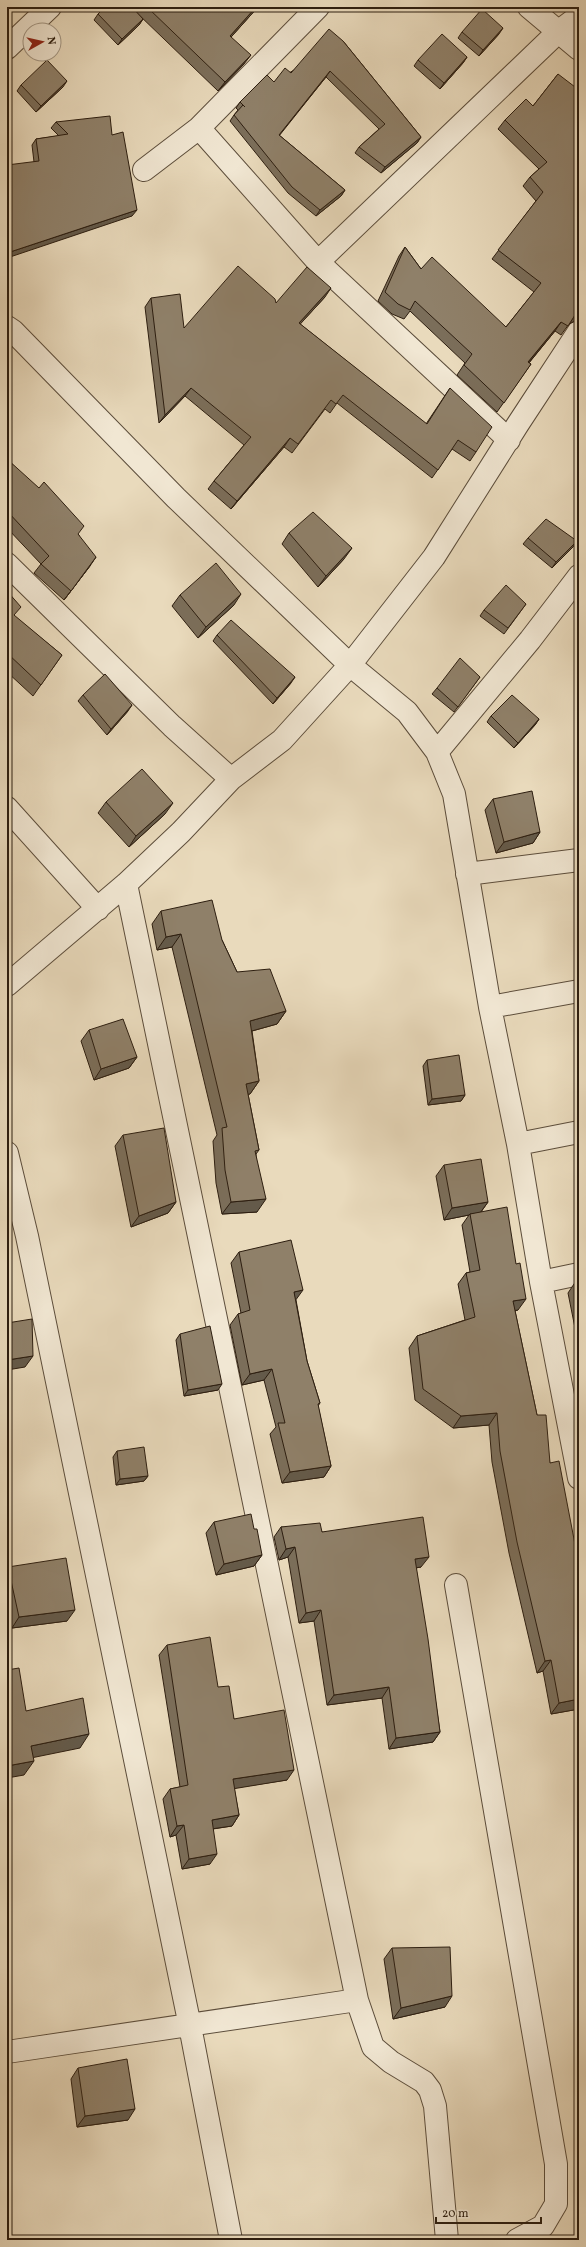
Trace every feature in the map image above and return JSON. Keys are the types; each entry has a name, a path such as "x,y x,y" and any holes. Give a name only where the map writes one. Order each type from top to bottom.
{"street":[{"path":"7,48 50,7"},
{"path":"144,170 199,128 318,7"},
{"path":"529,7 579,49"},
{"path":"318,262 559,31 579,16"},
{"path":"199,128 318,262 509,440"},
{"path":"7,327 13,331 176,498 350,665 407,712 437,752 454,794 490,1007 518,1144 541,1282 573,1415 579,1478"},
{"path":"7,985 126,884 182,832 231,780 282,740 350,665 434,557 579,331"},
{"path":"7,564 172,726 231,780"},
{"path":"437,752 530,640 579,576"},
{"path":"7,808 98,909"},
{"path":"467,874 579,860"},
{"path":"126,884 357,2000 373,2047 391,2062 424,2082 430,2090 435,2106 447,2240"},
{"path":"490,1007 579,991"},
{"path":"518,1144 579,1132"},
{"path":"7,1153 27,1236 190,2026 231,2240"},
{"path":"541,1282 579,1274"},
{"path":"456,1585 556,2164 556,2204 543,2226 517,2240"},
{"path":"7,2052 357,2000"}],"building":[{"path":"7,7 13,7 7,12"},
{"path":"105,7 132,7 143,19 122,39 98,14"},
{"path":"147,7 256,7 230,36 251,55 225,82"},
{"path":"482,9 503,28 483,50 462,32"},
{"path":"329,29 343,41 421,137 385,167 359,147 385,124 330,71 279,135 345,190 320,210 292,187 234,115 243,105 240,102 267,75 274,82 285,68 291,73"},
{"path":"442,34 467,57 444,83 418,60"},
{"path":"45,62 49,62 67,81 41,106 21,85"},
{"path":"558,74 579,90 579,313 575,315 568,326 561,322 528,362 531,364 504,403 464,365 472,354 415,301 410,310 398,304 385,292 405,247 421,269 432,257 506,327 541,283 498,250 543,192 530,177 547,162 505,120 526,99 533,106"},
{"path":"110,116 112,135 123,132 137,210 7,253 7,165 39,161 36,139 68,134 56,122"},
{"path":"238,266 275,299 276,303 307,267 331,288 299,323 427,424 450,388 492,427 476,452 458,440 438,470 343,395 336,404 331,400 298,444 290,438 237,501 214,481 251,437 191,388 165,415 151,298 180,294 184,328"},
{"path":"7,459 39,488 44,482 84,526 78,534 96,557 71,591 41,564 49,556 7,511"},
{"path":"313,512 352,548 326,576 289,533"},
{"path":"546,519 577,541 556,562 528,538"},
{"path":"216,563 241,594 206,627 180,595"},
{"path":"506,585 526,604 508,628 484,610"},
{"path":"7,591 21,607 14,615 62,655 41,685 7,653"},
{"path":"231,620 295,677 277,698 217,635"},
{"path":"460,658 480,677 458,707 437,688"},
{"path":"105,674 132,705 111,729 83,695"},
{"path":"512,695 539,719 518,743 491,716"},
{"path":"142,769 173,803 136,836 106,802"},
{"path":"532,791 540,832 504,842 493,799"},
{"path":"212,900 222,940 237,972 270,969 286,1011 250,1021 259,1081 246,1084 259,1150 255,1151 266,1199 231,1202 225,1170 222,1128 227,1127 181,934 166,937 161,911"},
{"path":"123,1019 137,1057 101,1069 89,1030"},
{"path":"459,1055 465,1095 432,1099 427,1060"},
{"path":"164,1128 176,1202 139,1216 123,1135"},
{"path":"481,1159 488,1202 452,1208 444,1165"},
{"path":"507,1207 516,1264 520,1263 526,1299 513,1301 537,1415 546,1415 550,1463 559,1461 579,1560 579,1699 559,1703 551,1660 545,1661 517,1542 500,1451 497,1413 461,1416 423,1389 417,1336 475,1317 466,1273 480,1270 470,1214"},
{"path":"291,1240 303,1290 294,1292 307,1361 320,1403 318,1404 331,1466 290,1472 278,1423 285,1423 272,1369 250,1374 238,1314 250,1310 239,1252"},
{"path":"576,1281 579,1281 579,1296"},
{"path":"32,1319 33,1356 7,1360 7,1323"},
{"path":"210,1326 222,1384 188,1390 180,1334"},
{"path":"144,1447 148,1476 120,1479 117,1451"},
{"path":"251,1514 254,1529 257,1529 262,1555 224,1564 214,1522"},
{"path":"423,1517 429,1557 415,1559 428,1639 440,1732 396,1738 389,1687 334,1695 321,1610 306,1613 295,1547 286,1549 281,1527 320,1523 322,1532"},
{"path":"66,1558 75,1610 19,1617 8,1567"},
{"path":"210,1637 218,1687 229,1686 234,1719 284,1710 294,1770 233,1779 239,1815 212,1820 217,1854 189,1859 184,1825 177,1826 170,1789 188,1785 167,1645"},
{"path":"19,1668 26,1711 83,1698 89,1734 31,1746 34,1761 7,1766 7,1670"},
{"path":"450,1947 452,1996 401,2008 392,1948"},
{"path":"127,2059 135,2109 85,2116 78,2068"}]}
